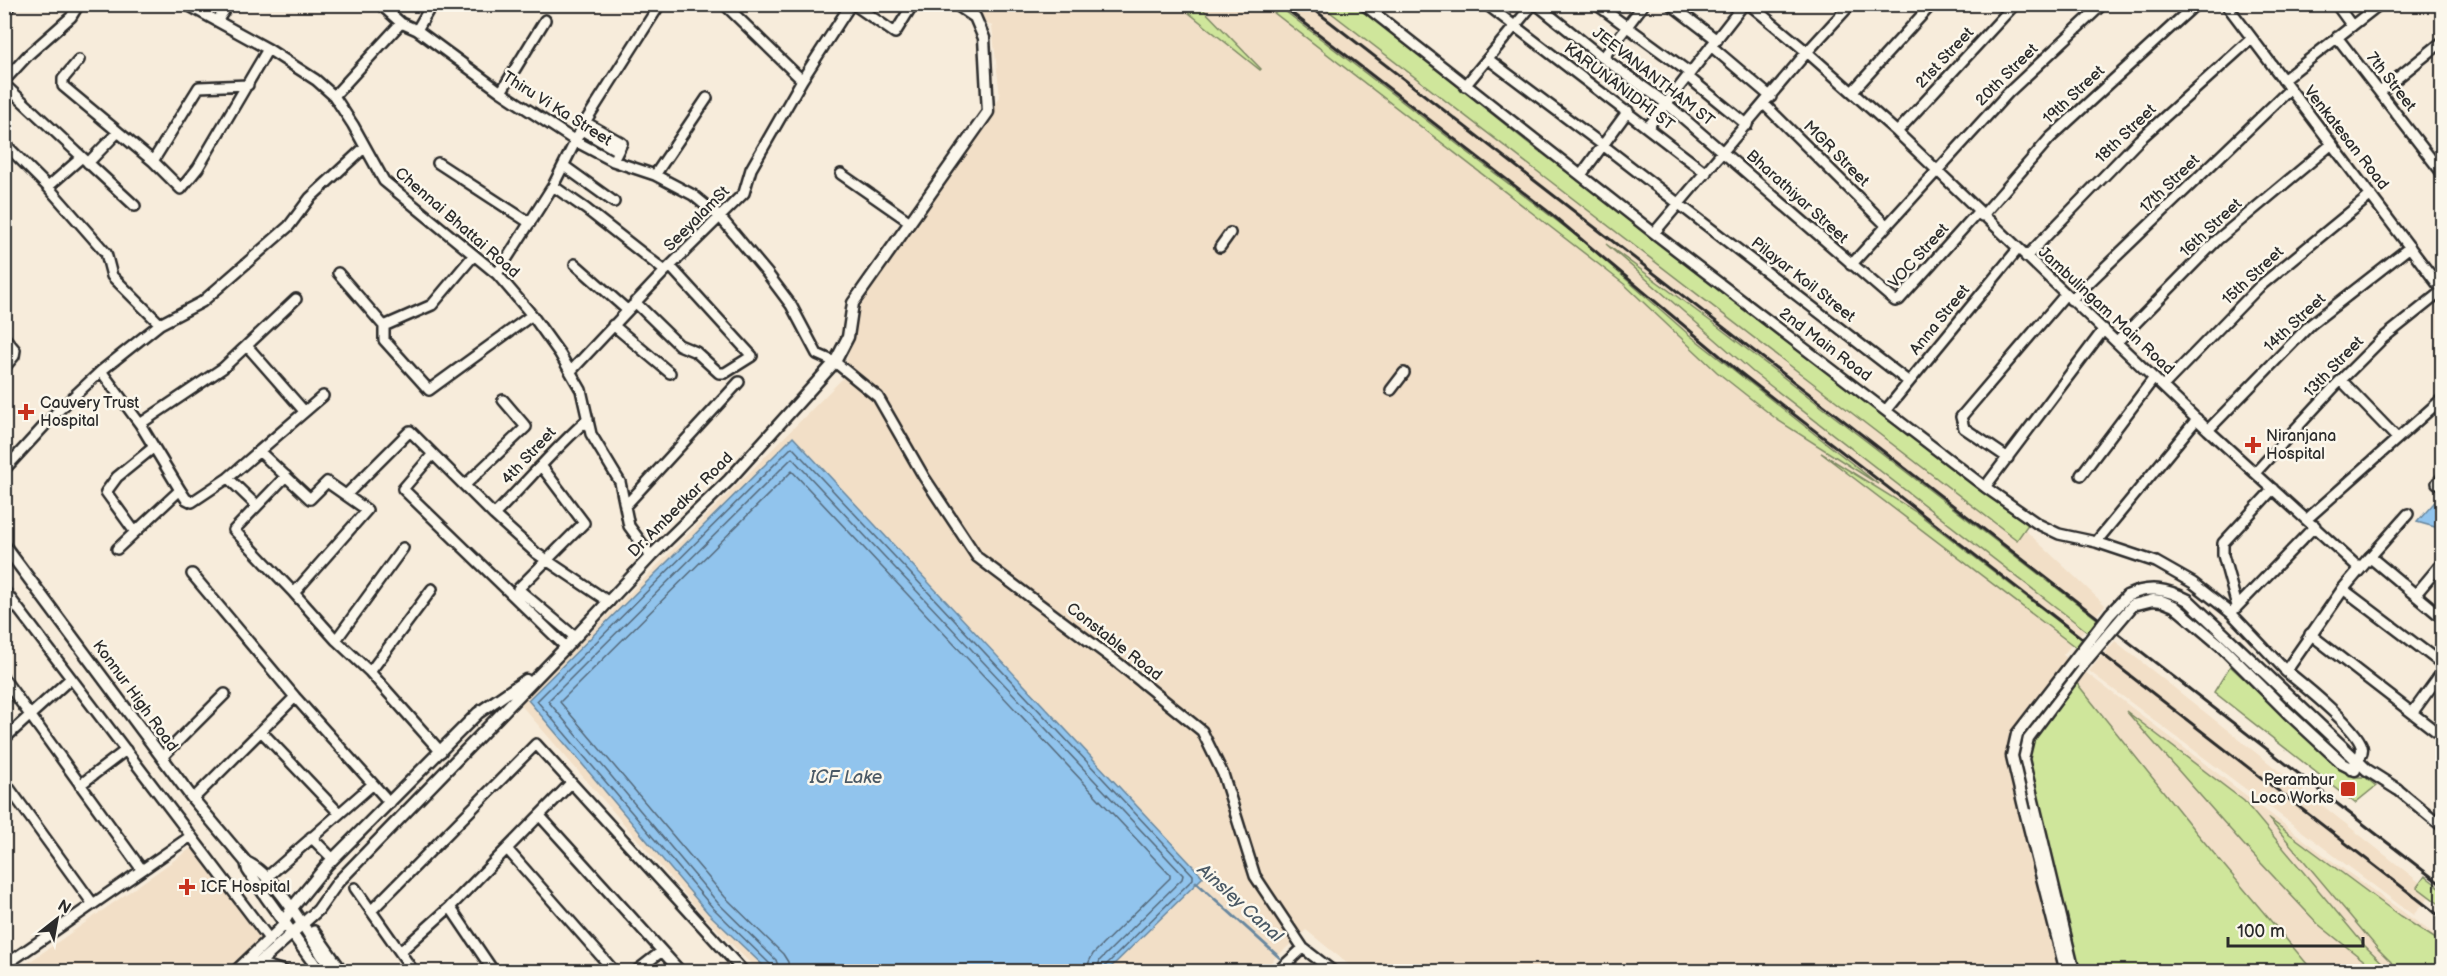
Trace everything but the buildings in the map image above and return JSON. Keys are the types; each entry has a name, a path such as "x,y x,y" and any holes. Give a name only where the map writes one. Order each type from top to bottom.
{"main road":[{"name":"Dr. Ambedkar Road","path":"249,972 318,910 345,874 566,647 651,556 729,480 835,362 848,337 853,303 988,112 984,38 975,17 956,4"},
{"name":"Konnur High Road","path":"4,545 192,799 246,862 248,870 266,897 320,972"},
{"path":"2354,765 2361,755 2362,746 2354,731 2286,670 2343,589 2370,557 2442,617"},
{"path":"2074,972 2023,759 2025,746 2070,680 2139,590 2157,588 2174,592 2188,600 2354,765 2367,770 2397,789"},
{"path":"2066,972 2012,756 2018,734 2110,614 2130,600"},
{"name":"Dr. Ambedkar Road","path":"236,972 270,940 292,908 335,858 478,713 546,667"},
{"name":"Konnur High Road","path":"246,862 254,865 292,908 333,972"}],"street":[{"path":"4,13 11,4"},
{"path":"79,4 71,17 28,55 4,82 135,206"},
{"name":"Chennai Bhattai Road","path":"186,4 268,49 316,80 334,96 384,181 497,274 532,315 571,371 581,390 591,434 620,482 629,526 651,556"},
{"path":"217,21 229,4"},
{"path":"417,30 432,4"},
{"path":"497,274 553,186 584,126 660,4"},
{"path":"724,4 802,80"},
{"path":"852,4 895,33 913,4"},
{"name":"SeeyalamSt","path":"571,371 627,310 744,193 751,169 802,80 852,4"},
{"name":"2nd Main Road","path":"1363,4 1654,233 1985,487 2038,524 2059,534 2096,542 2156,562 2193,583 2234,609 2286,670"},
{"name":"KARUNANIDHI ST","path":"1486,4 1706,173"},
{"path":"1465,86 1535,4"},
{"name":"JEEVANANTHAM ST","path":"1535,4 1724,151"},
{"path":"1596,4 1689,75 1747,124"},
{"path":"1603,58 1644,4"},
{"name":"MGR Street","path":"1670,4 1714,43 1886,225"},
{"path":"1648,127 1744,4"},
{"name":"Jambulingam Main Road","path":"1749,4 1897,132 2208,430 2359,568"},
{"path":"1761,13 1768,4"},
{"path":"1654,233 1807,52 1851,4"},
{"path":"1852,92 1932,4"},
{"name":"21st Street","path":"1897,132 2015,4"},
{"name":"20th Street","path":"1851,265 2008,93 2103,4"},
{"name":"19th Street","path":"1980,214 2050,138 2196,4"},
{"name":"Venkatesan Road","path":"2226,4 2442,290"},
{"path":"2336,4 2352,26"},
{"path":"2283,80 2380,4"},
{"name":"Thiru Vi Ka Street","path":"385,7 401,23 417,30 501,92 576,142 613,161 655,175 693,195 721,218 767,273 791,305 817,354 835,362"},
{"path":"501,92 545,20"},
{"path":"334,96 401,23"},
{"name":"7th Street","path":"2337,38 2442,173"},
{"name":"18th Street","path":"2026,257 2139,140 2251,39"},
{"path":"2380,92 2442,42"},
{"path":"79,60 63,79 63,86 153,161 181,189 198,168 268,49"},
{"name":"Pilayar Koil Street","path":"1488,59 1909,381"},
{"path":"153,161 199,87 248,85"},
{"name":"17th Street","path":"2008,458 1964,428 1961,417 2068,297 2289,90"},
{"path":"655,175 707,98"},
{"path":"1581,175 1628,111"},
{"path":"584,126 622,143 613,161"},
{"path":"48,187 117,133"},
{"path":"4,143 48,187 106,253 112,276 160,324"},
{"name":"16th Street","path":"2117,342 2217,240 2332,144"},
{"path":"4,470 57,412 101,371 160,324 202,302 289,226 310,198 366,147"},
{"name":"Bharathiyar Street","path":"1724,151 1851,265"},
{"path":"438,163 530,224"},
{"path":"564,166 614,202"},
{"path":"841,174 910,222"},
{"path":"553,186 668,268 752,356 724,373 719,373 696,352 679,345 635,302"},
{"name":"15th Street","path":"2163,386 2259,287 2371,195"},
{"name":"VOC Street","path":"1851,265 1898,302 1980,214"},
{"path":"1220,247 1230,233"},
{"name":"14th Street","path":"2208,430 2310,325 2410,247"},
{"name":"Anna Street","path":"1886,410 2018,249"},
{"path":"384,326 432,305 474,255"},
{"path":"575,264 627,310"},
{"path":"338,273 384,326 384,340 429,390 532,315"},
{"name":"13th Street","path":"2255,473 2382,339 2442,290"},
{"path":"140,424 223,368 296,299"},
{"path":"613,325 670,373"},
{"path":"1985,487 2104,329"},
{"path":"4,337 15,350 14,356 4,368"},
{"path":"247,346 304,411"},
{"name":"Constable Road","path":"835,362 879,397 924,477 977,557 1118,663 1202,731 1223,774 1254,876 1304,948 1334,972"},
{"path":"101,371 140,424 186,499 192,502 228,478 322,396"},
{"path":"1391,390 1404,373"},
{"path":"2081,475 2154,378"},
{"path":"2341,380 2397,438"},
{"path":"626,506 739,382"},
{"path":"2307,519 2442,399"},
{"path":"465,485 526,427 502,400"},
{"name":"4th Street","path":"494,515 542,466 557,446 588,419"},
{"path":"2096,542 2197,419"},
{"path":"347,494 410,432 536,553 609,602"},
{"path":"135,532 106,492 117,477 154,447"},
{"path":"259,451 310,499 327,483 347,494 367,510 294,594"},
{"path":"433,454 403,489 566,647"},
{"path":"542,466 584,523 518,589 575,637"},
{"path":"286,476 234,530 336,640 370,672 441,752"},
{"path":"228,478 257,506"},
{"path":"2234,609 2223,555 2223,543 2273,489"},
{"path":"117,549 180,490"},
{"path":"2370,557 2408,514"},
{"path":"2234,609 2315,526"},
{"path":"336,640 403,548"},
{"path":"2416,594 2442,563"},
{"path":"192,574 295,697 390,803"},
{"path":"370,672 432,589"},
{"path":"2343,589 2442,664"},
{"path":"4,590 270,940"},
{"path":"2310,634 2442,736"},
{"path":"2413,712 2442,672"},
{"path":"4,739 71,678"},
{"path":"4,679 142,870"},
{"path":"162,757 225,694"},
{"path":"192,799 295,697"},
{"path":"261,730 339,813"},
{"path":"371,911 536,744 744,972"},
{"path":"80,785 126,750"},
{"path":"4,781 93,904"},
{"path":"400,951 450,907 571,783"},
{"path":"267,878 373,784"},
{"path":"2397,789 2442,826"},
{"path":"540,816 681,972"},
{"path":"4,952 11,961 191,836"},
{"path":"311,837 335,858 345,874"},
{"path":"507,849 615,972"},
{"path":"355,888 414,972"},
{"path":"450,907 494,972"},
{"path":"314,931 343,972"},
{"path":"1277,972 1304,948"},
{"path":"635,972 662,951"},
{"path":"258,963 286,972"}],"shaded area":[{"path":"960,5 1360,5 1451,74 1626,225 2024,529 2105,605 2063,655 2324,855 2442,940 2442,971 1358,972 1306,930 1261,971 758,971 702,914 520,704 842,379 861,302 1000,97 992,26"},
{"path":"2115,641 2433,893 2413,915 2089,671"},
{"name":"ICF Hospital","path":"203,840 272,934 230,971 15,972"}],"green space":[{"path":"1179,5 1199,5 1261,69 1260,70"},
{"path":"1264,5 1277,5 1583,241 1687,333 1878,484 1779,421 1717,372 1624,284"},
{"path":"1321,5 1356,5 1527,142 2029,523 2017,540"},
{"path":"1606,244 1717,326 2097,619 2088,632 1754,373"},
{"path":"1821,453 1916,512 2084,641 2078,649"},
{"path":"2230,666 2347,774 2365,777 2376,786 2355,803 2214,692"},
{"path":"2075,681 2195,831 2313,971 2079,971 2028,759 2041,728"},
{"path":"2126,711 2244,801 2365,946 2391,971 2377,971 2318,924 2243,844"},
{"path":"2268,818 2400,916 2442,943 2442,971 2400,971 2378,949"},
{"path":"2425,876 2442,889 2442,906 2417,887"}],"water":[{"name":"ICF Lake","path":"793,437 1203,877 1107,971 769,971 708,913 528,700"},
{"path":"2442,494 2442,529 2417,522"}],"waterway":[{"name":"Ainsley Canal","path":"1196,882 1280,958"},
{"name":"Ainsley Canal","path":"1292,968 1296,972"}],"railway":[{"path":"1280,4 1550,213 1738,371 2442,918"},
{"path":"1307,4 2442,885"}],"place":[{"name":"Cauvery Trust Hospital","path":"26,412"},
{"name":"Niranjana Hospital","path":"2253,445"},
{"name":"Perambur Loco Works","path":"2348,789"},
{"name":"ICF Hospital","path":"187,887"}]}
